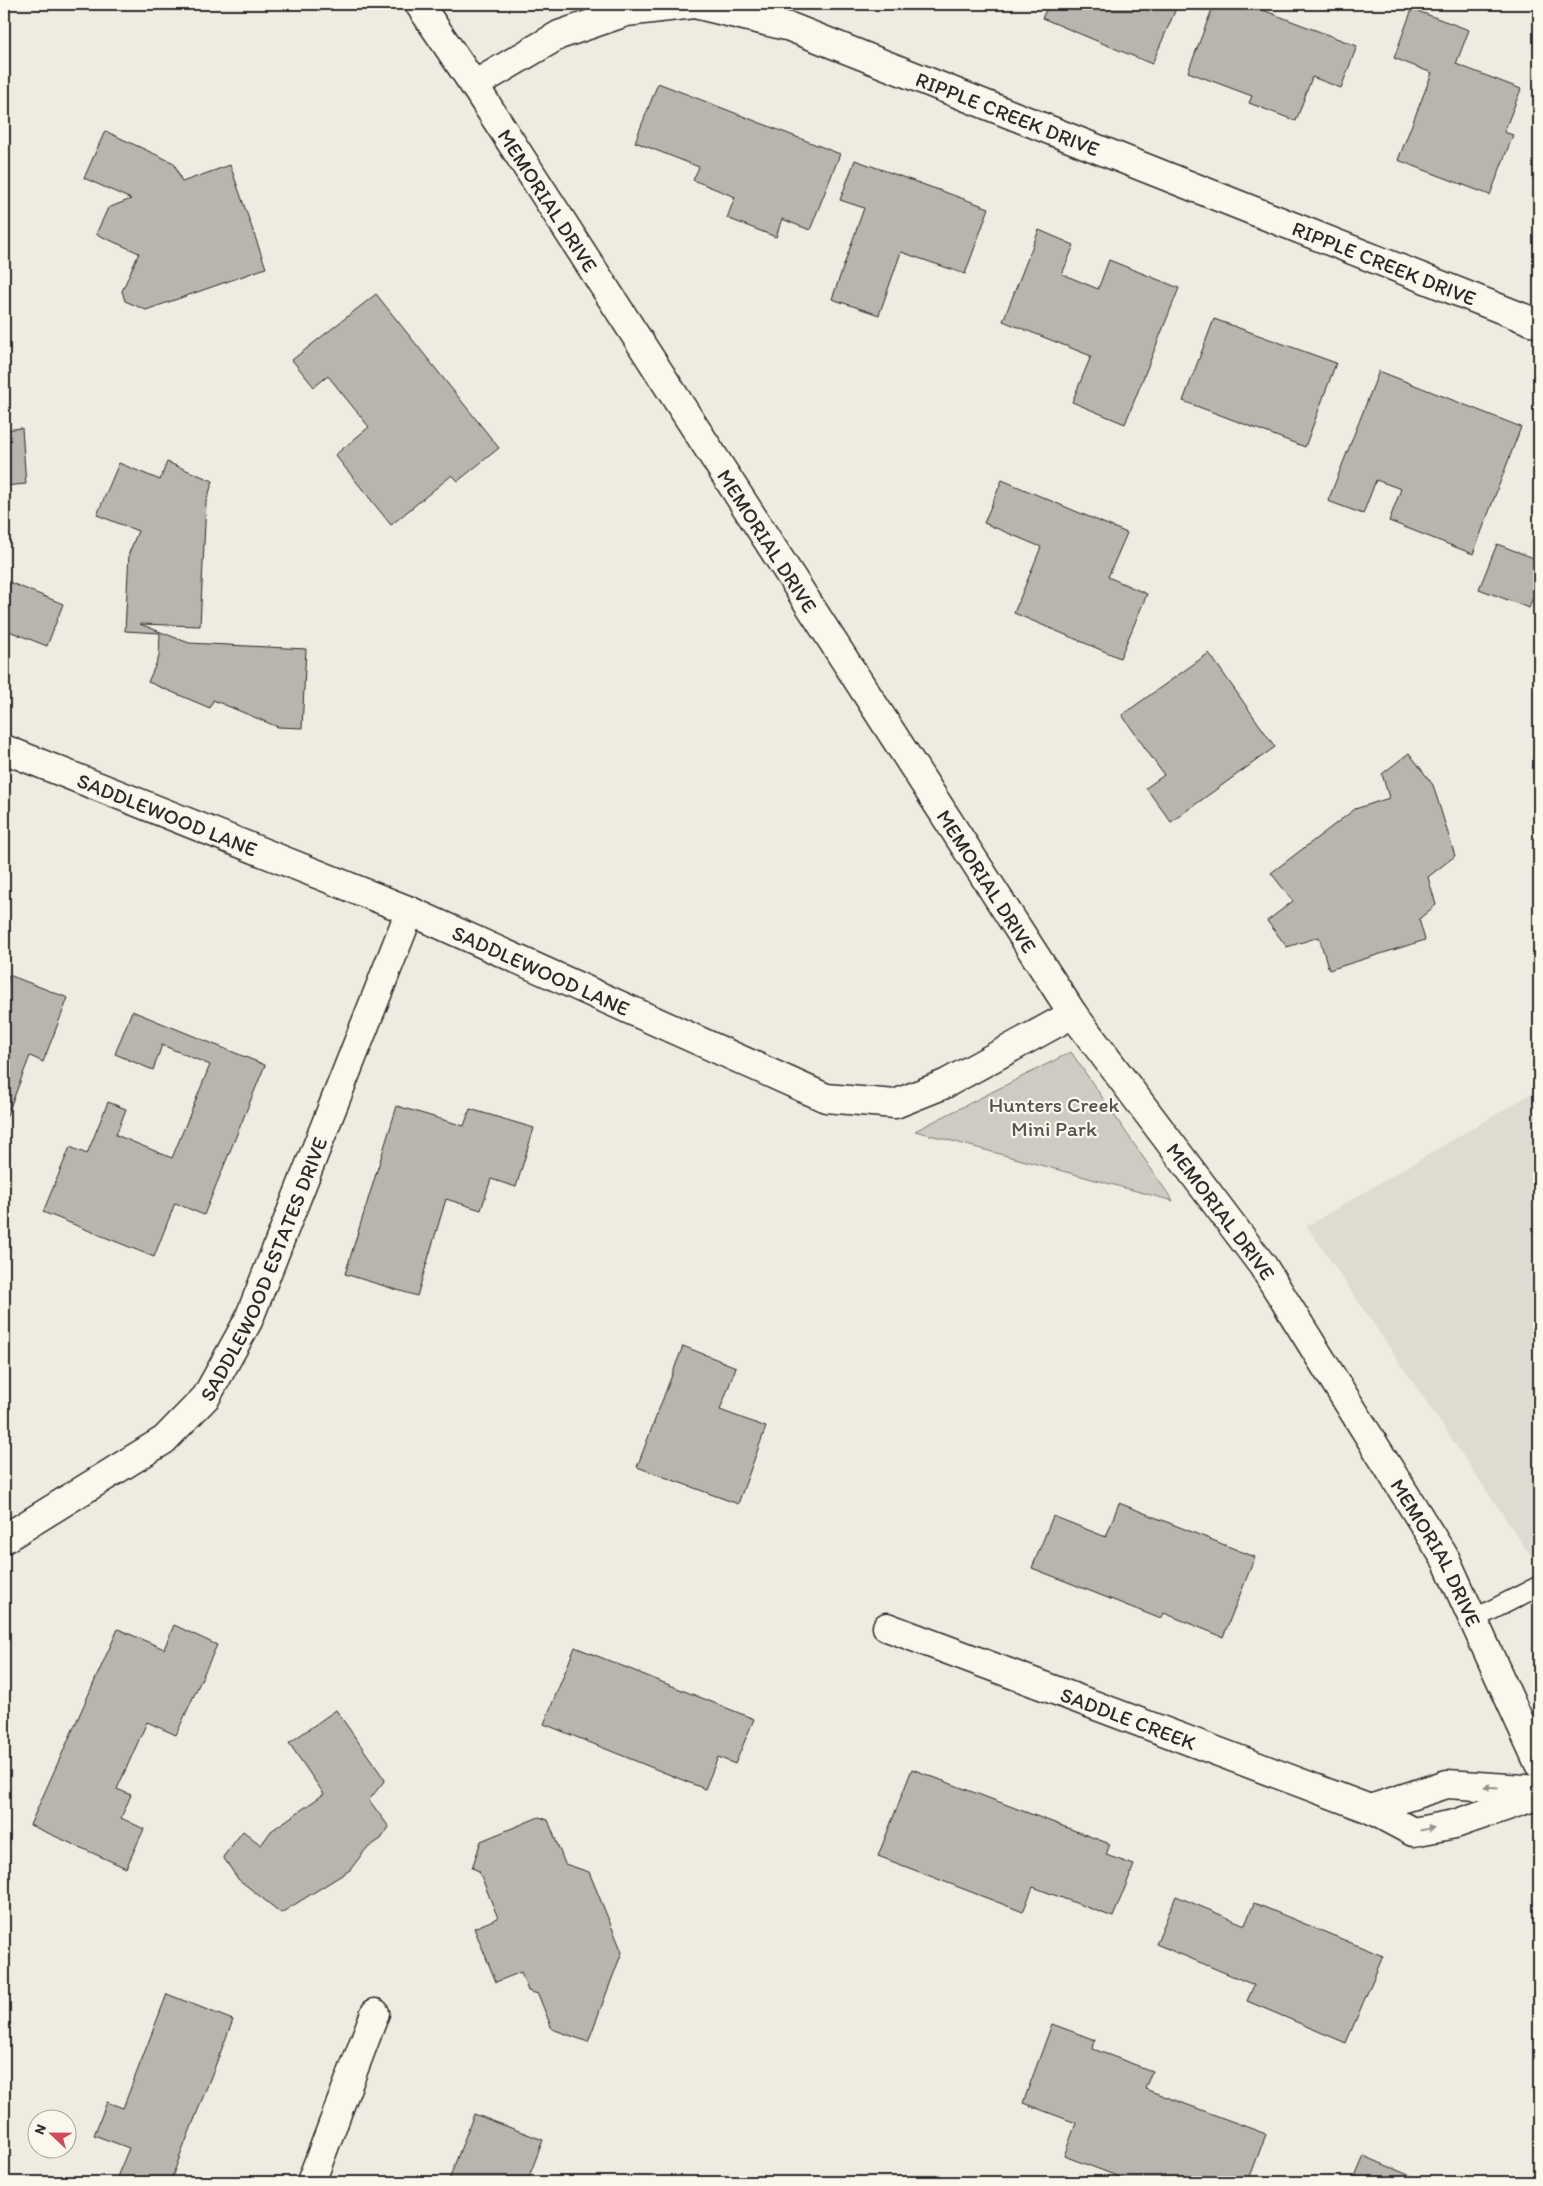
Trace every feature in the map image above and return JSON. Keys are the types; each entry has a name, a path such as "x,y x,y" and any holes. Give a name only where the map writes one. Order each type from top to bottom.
{"street":[{"name":"MEMORIAL DRIVE","path":"418,4 474,85 1073,1014 1263,1266 1446,1560 1539,1764"},
{"name":"RIPPLE CREEK DRIVE","path":"474,85 568,32 626,12 694,4 790,27 1539,324"},
{"name":"SADDLEWOOD LANE","path":"4,749 410,910 826,1098 894,1104 946,1084 1073,1014"},
{"name":"SADDLEWOOD ESTATES DRIVE","path":"4,1539 164,1440 206,1397 248,1321 410,910"},
{"name":"SADDLE CREEK","path":"887,1627 1370,1809 1413,1832 1455,1824 1539,1795"},
{"path":"1370,1809 1446,1784 1539,1790"},
{"path":"311,2182 375,2013"}],"lane":[{"path":"1474,1620 1539,1586"}],"shaded area":[{"path":"1539,1089 1539,1568 1307,1226"}],"green space":[{"name":"Hunters Creek Mini Park","path":"1071,1052 1173,1201 915,1131"}],"building":[{"path":"1049,4 1178,4 1152,64 1042,18"},
{"path":"1214,4 1247,4 1357,46 1341,88 1312,77 1296,121 1249,103 1252,96 1188,72"},
{"path":"1412,9 1469,30 1456,64 1521,89 1504,132 1513,135 1490,195 1398,160 1432,73 1394,58"},
{"path":"658,83 840,154 810,230 782,219 776,237 727,218 735,197 693,180 699,167 635,142"},
{"path":"105,131 174,163 182,182 230,165 266,268 146,310 125,301 122,291 139,253 96,234 108,208 131,199 84,178"},
{"path":"855,160 989,208 965,274 901,252 879,315 832,299 864,208 840,200"},
{"path":"1039,230 1074,245 1062,274 1098,289 1109,260 1179,288 1125,424 1072,402 1091,356 1003,321"},
{"path":"376,294 499,448 458,481 452,475 391,525 335,455 369,427 328,376 314,387 292,360"},
{"path":"1214,319 1336,363 1305,447 1183,401"},
{"path":"1379,371 1521,427 1473,554 1389,521 1401,489 1376,480 1363,514 1328,501"},
{"path":"22,428 26,484 4,486 4,430"},
{"path":"167,462 213,481 206,502 200,626 140,624 189,643 306,649 302,728 278,727 213,700 210,708 148,682 159,657 160,633 125,631 129,553 138,531 97,515 119,463 160,480"},
{"path":"1002,480 1127,533 1108,577 1147,594 1120,658 1014,613 1041,547 984,523"},
{"path":"1497,544 1539,560 1539,581 1529,608 1479,589"},
{"path":"4,580 63,604 47,646 4,629"},
{"path":"1209,653 1275,747 1171,822 1146,788 1164,775 1122,715"},
{"path":"1409,753 1433,785 1455,856 1428,877 1436,905 1419,919 1425,940 1329,970 1319,937 1287,947 1267,921 1293,901 1271,873 1355,809 1389,798 1382,774"},
{"path":"9,975 68,998 43,1062 30,1056 4,1123 4,989"},
{"path":"132,1011 265,1065 204,1215 175,1203 154,1257 43,1212 70,1147 87,1154 108,1102 126,1109 116,1135 172,1158 210,1065 162,1045 153,1070 115,1054"},
{"path":"397,1106 464,1126 470,1109 534,1128 516,1187 491,1179 481,1210 446,1199 417,1296 345,1274"},
{"path":"683,1346 736,1367 720,1410 766,1427 738,1504 637,1467"},
{"path":"1119,1503 1255,1557 1223,1637 1164,1613 1161,1619 1032,1568 1053,1516 1106,1537"},
{"path":"174,1625 217,1645 176,1735 147,1722 117,1789 131,1795 121,1818 144,1829 126,1868 30,1825 118,1629 164,1649"},
{"path":"575,1647 754,1719 735,1764 718,1757 705,1789 544,1724"},
{"path":"336,1710 385,1780 369,1800 389,1827 381,1839 366,1849 350,1870 281,1913 238,1879 223,1857 243,1831 261,1845 271,1831 324,1794 289,1743"},
{"path":"912,1769 1110,1844 1106,1855 1134,1865 1113,1917 1033,1887 1023,1912 878,1856"},
{"path":"539,1817 548,1820 565,1864 589,1872 622,1952 588,2042 552,2029 538,1994 528,1991 521,1972 496,1982 474,1928 498,1918 479,1871 472,1868 481,1841"},
{"path":"1176,1896 1245,1925 1254,1903 1383,1956 1346,2043 1247,2001 1254,1985 1156,1944"},
{"path":"167,1994 233,2020 170,2182 115,2182 129,2148 94,2135 107,2102 123,2108"},
{"path":"1052,2024 1095,2040 1093,2049 1152,2071 1145,2089 1266,2134 1248,2182 1133,2182 1064,2156 1076,2123 1023,2103"},
{"path":"474,2114 543,2140 527,2182 448,2182"},
{"path":"1364,2156 1425,2182 1353,2182"}]}
